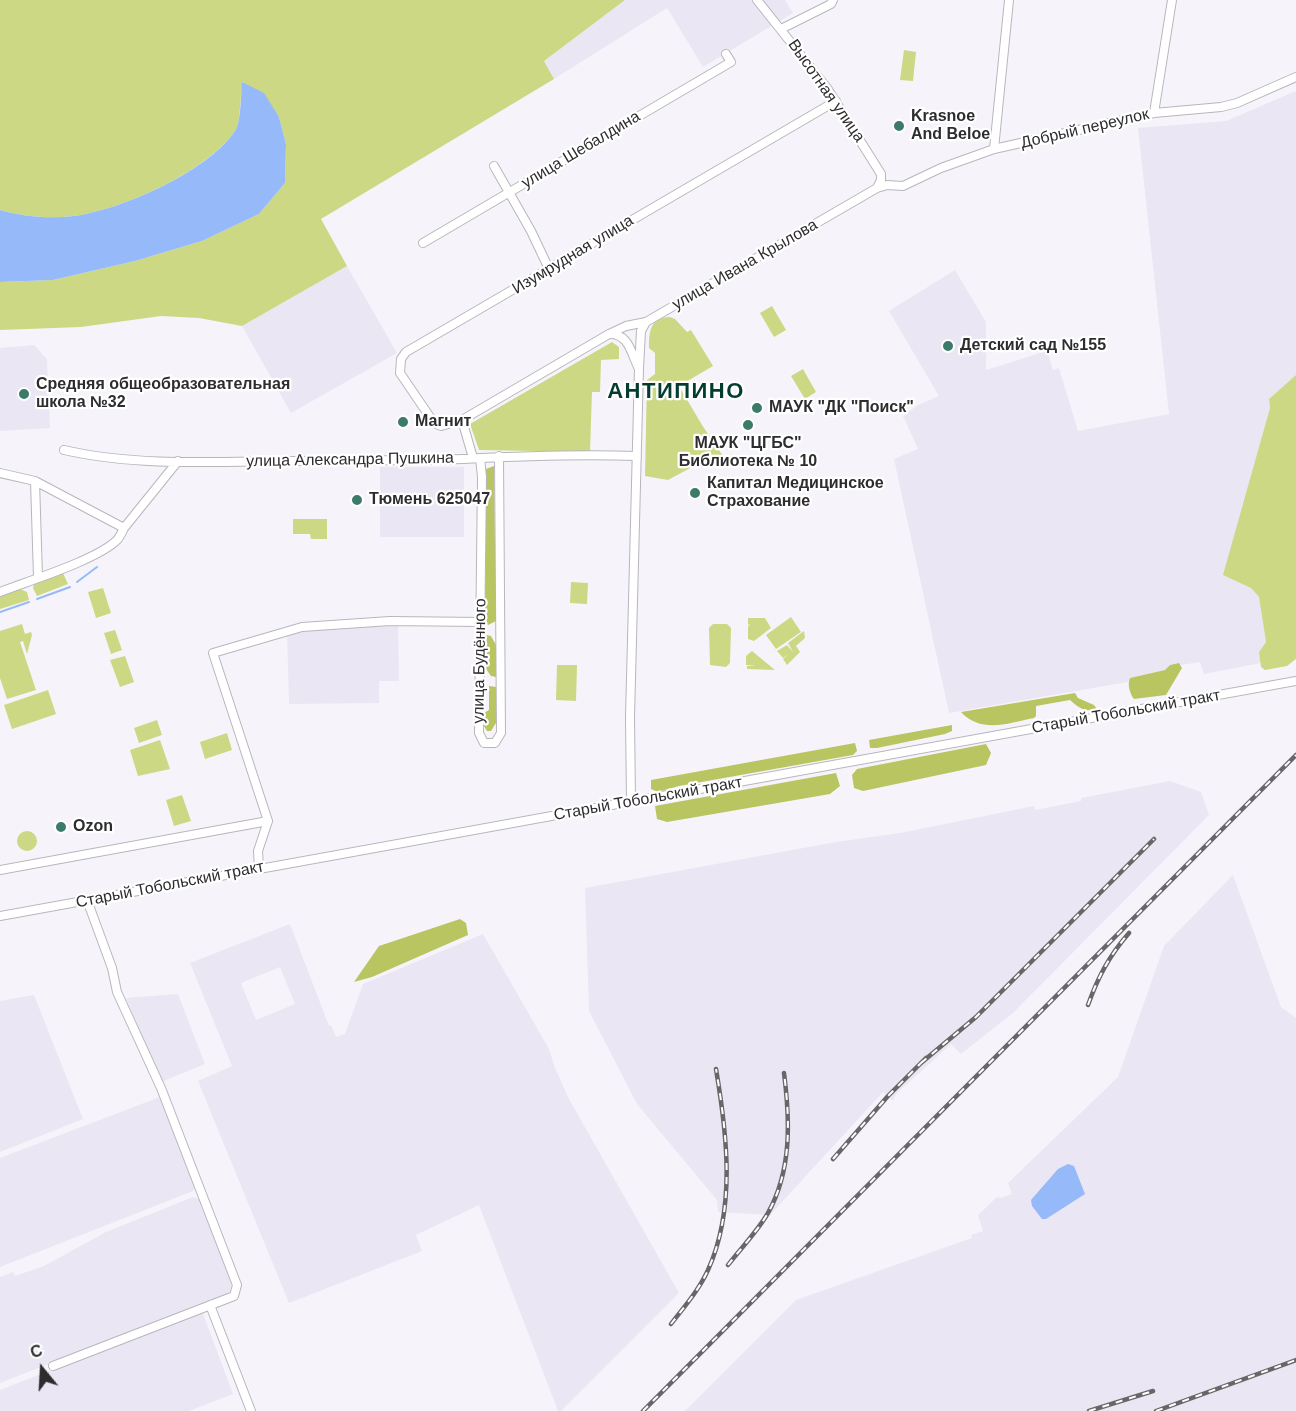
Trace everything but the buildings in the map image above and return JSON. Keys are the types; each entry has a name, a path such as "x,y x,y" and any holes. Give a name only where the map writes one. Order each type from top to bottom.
{"street":[{"name":"Высотная улица","path":"757,0 836,100 878,167 881,180 877,188"},
{"path":"782,29 831,4 833,0"},
{"path":"994,149 1009,0"},
{"path":"1154,113 1172,0"},
{"name":"улица Шебалдина","path":"423,243 731,62 726,54"},
{"name":"Добрый переулок","path":"877,188 887,185 903,186 941,168 994,149 1154,113 1229,105 1254,97 1296,77"},
{"name":"Изумрудная улица","path":"462,420 441,426 435,423 400,374 401,359 406,352 836,100"},
{"path":"494,166 531,231 549,269"},
{"name":"улица Ивана Крылова","path":"462,420 609,334 626,326 646,322 877,188"},
{"path":"631,802 630,697 639,368 641,331 646,322"},
{"path":"609,334 617,334 624,338 639,368"},
{"name":"улица Будённого","path":"462,420 476,458 481,622 479,733 484,743 490,744 495,743 501,734 499,456"},
{"name":"улица Александра Пушкина","path":"64,450 91,456 178,461 637,456"},
{"path":"0,592 99,552 117,540 178,461"},
{"path":"0,473 34,480 124,528"},
{"path":"34,480 38,577"},
{"path":"259,868 258,851 268,821 213,653 302,627 390,621 481,622"},
{"name":"Старый Тобольский тракт","path":"0,916 1296,681"},
{"path":"0,870 268,821"},
{"path":"53,1366 234,1296 237,1285 161,1088 117,992 112,968 87,900"},
{"path":"210,1305 251,1411"}],"shaded area":[{"path":"625,0 785,0 793,13 703,67 667,8 554,79 544,61"},
{"path":"1296,91 1296,375 1269,399 1270,408 1248,488 1251,588 1259,597 1266,642 1259,652 1261,663 1204,674 1200,662 1181,665 1179,663 1170,665 1165,670 1130,678 1128,682 949,713 894,459 918,449 903,416 918,405 939,396 889,311 955,270 986,322 986,370 1047,351 1053,370 1059,368 1078,431 1169,414 1138,128 1226,121"},
{"path":"347,266 397,353 291,413 242,326"},
{"name":"Средняя общеобразовательная школа №32","path":"34,345 47,359 50,428 0,431 0,348"},
{"path":"380,467 464,467 464,537 380,537"},
{"path":"398,626 399,681 379,681 379,703 289,704 287,632 318,627"},
{"path":"1170,781 1201,792 1209,815 1013,1013 961,1054 951,1044 896,1094 893,1101 883,1092 770,1215 718,1212 717,1200 637,1104 589,1011 585,888 836,842 900,833 1034,806 1035,810 1081,801 1081,798"},
{"path":"1233,875 1281,1007 1296,1018 1296,1411 685,1411 796,1300 972,1238 971,1235 983,1231 978,1215 997,1197 1012,1194 1008,1183 1118,1077 1164,946"},
{"path":"290,924 329,1026 331,1025 336,1037 345,1034 363,984 483,934 549,1049 569,1099 679,1293 561,1411 558,1411 479,1205 416,1235 422,1251 289,1303 198,1081 232,1066 190,963","holes":["280,967 295,1004 256,1020 241,983"]},
{"path":"178,994 205,1064 161,1082 126,998"},
{"path":"34,995 83,1119 0,1152 0,1001"},
{"path":"160,1097 196,1187 193,1191 0,1267 0,1158"},
{"path":"193,1197 199,1199 232,1282 229,1293 0,1383 0,1277 13,1272 15,1276 44,1266 106,1232"},
{"path":"202,1311 233,1394 189,1411 0,1411 0,1390"}],"green space":[{"path":"0,0 625,0 544,61 554,79 321,219 347,266 242,326 199,318 161,316 81,327 0,330 0,282 53,280 135,261 202,241 259,214 285,183 286,144 279,117 243,82 235,131 223,145 189,171 149,193 108,208 68,217 22,215 0,210"},
{"path":"904,50 916,52 913,81 900,80"},
{"path":"772,306 786,330 774,337 760,313"},
{"path":"670,317 675,319 687,332 691,330 713,366 679,386 723,456 709,458 668,480 645,476 647,380 655,374 655,353 649,348 649,336 652,326 658,320"},
{"path":"612,342 619,347 619,359 601,360 600,392 592,392 590,452 479,450 470,424"},
{"path":"803,369 816,392 805,399 791,376"},
{"path":"1296,375 1296,659 1287,666 1265,670 1261,667 1259,652 1266,642 1259,597 1251,588 1223,575 1270,408 1269,399"},
{"path":"494,466 496,621 488,625 485,621 486,469"},
{"path":"293,519 327,519 327,539 311,539 310,534 293,534"},
{"path":"63,573 68,584 37,596 33,588 34,584"},
{"path":"571,582 588,583 587,604 570,603"},
{"path":"103,588 111,613 96,618 88,592"},
{"path":"20,589 27,592 29,600 0,609 0,596"},
{"path":"791,617 801,632 776,649 766,635"},
{"path":"748,618 765,618 771,628 754,641 748,639 750,624 748,625"},
{"path":"22,624 25,634 31,632 32,635 27,654 23,641 20,642 36,690 7,699 0,678 0,631"},
{"path":"713,624 727,624 731,628 730,663 726,667 710,665 709,628"},
{"path":"115,630 122,650 111,654 104,633"},
{"path":"804,631 805,638 796,646 800,652 787,665 783,659 789,654 783,658 777,651 787,645 793,652 788,643"},
{"path":"486,635 491,636 497,647 496,677 491,676 484,666 483,639"},
{"path":"752,651 775,670 747,669 747,666 756,665 746,665 746,656"},
{"path":"125,656 134,682 120,687 110,660"},
{"path":"1179,663 1182,668 1166,695 1134,699 1129,689 1130,678 1165,670 1170,665"},
{"path":"557,665 577,665 576,701 556,700"},
{"path":"489,686 496,687 496,723 491,731 487,731 484,726 484,713 489,710"},
{"path":"48,690 56,714 12,729 4,705"},
{"path":"1075,693 1078,698 1094,705 1097,709 1085,710 1070,700 1036,706 1034,718 996,725 977,723 961,712"},
{"path":"157,720 162,735 139,743 134,728"},
{"path":"952,725 952,731 945,734 870,748 869,740"},
{"path":"227,733 232,750 205,759 200,742"},
{"path":"160,740 170,769 138,776 130,750"},
{"path":"855,743 857,751 853,755 679,786 658,792 651,789 651,780"},
{"path":"986,744 991,753 986,765 863,791 854,788 852,775 857,769"},
{"path":"836,773 840,786 830,794 667,822 657,819 655,806"},
{"path":"182,795 191,821 174,826 166,800"},
{"path":"27,831 34,834 37,841 34,848 27,851 20,848 17,841 20,834"},
{"path":"460,919 466,923 468,935 372,977 354,982 379,946"}],"water":[{"path":"242,82 264,93 279,117 286,144 285,183 259,214 202,241 135,261 53,280 0,282 0,210 22,215 68,217 108,208 149,193 170,182 208,158 235,131 240,115"},
{"path":"1068,1164 1074,1166 1085,1194 1046,1219 1042,1219 1032,1206 1031,1200 1058,1169"}],"waterway":[{"path":"77,582 97,567"},
{"path":"37,599 70,587"},
{"path":"0,612 29,602"}],"railway":[{"path":"643,1411 1296,755"},
{"path":"921,1063 976,1017 1154,839"},
{"path":"1088,1005 1105,967 1129,933"},
{"path":"833,1159 888,1096 926,1058"},
{"path":"671,1324 691,1298 708,1270 723,1222 727,1171 726,1145 716,1069"},
{"path":"728,1265 764,1220 776,1197 781,1180 788,1127 784,1073"},
{"path":"1156,1411 1296,1360"},
{"path":"1089,1411 1153,1391"}],"place":[{"name":"Krasnoe And Beloe","path":"899,126"},
{"name":"Детский сад №155","path":"948,346"},
{"name":"Средняя общеобразовательная школа №32","path":"24,394"},
{"name":"МАУК \"ДК \"Поиск\"","path":"757,408"},
{"name":"Магнит","path":"403,422"},
{"name":"МАУК \"ЦГБС\" Библиотека № 10","path":"748,425"},
{"name":"Капитал Медицинское Страхование","path":"695,493"},
{"name":"Тюмень 625047","path":"357,500"},
{"name":"Ozon","path":"61,827"}],"district":[{"name":"АНТИПИНО","path":"676,392"}]}
